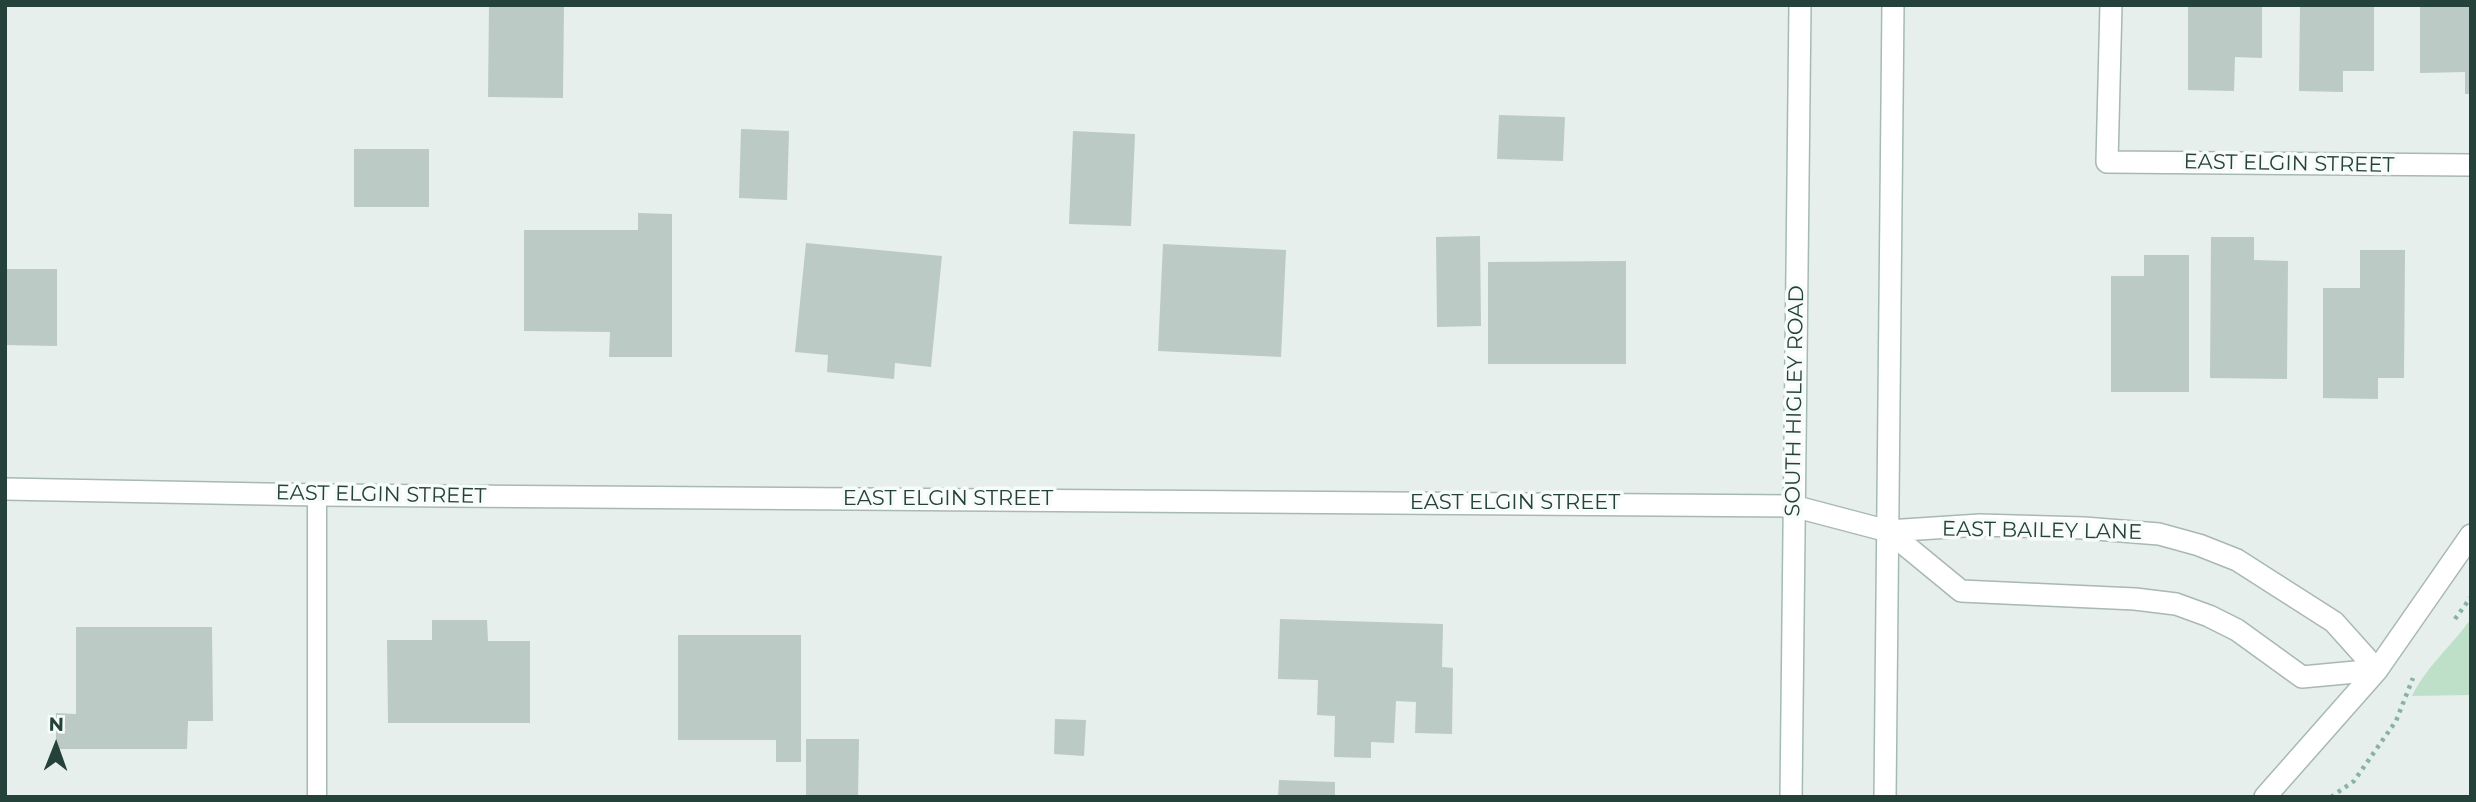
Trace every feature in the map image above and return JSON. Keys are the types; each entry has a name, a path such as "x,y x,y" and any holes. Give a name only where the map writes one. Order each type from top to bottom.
{"street":[{"name":"SOUTH HIGLEY ROAD","path":"1791,797 1800,5"},
{"path":"1885,797 1893,5"},
{"name":"EAST ELGIN STREET","path":"2110,5 2107,162 2471,165"},
{"name":"EAST ELGIN STREET","path":"5,489 317,495 1794,506 1888,531"},
{"name":"EAST BAILEY LANE","path":"1888,531 1980,525 2084,528 2159,534 2199,545 2237,560 2334,622 2377,670"},
{"name":"EAST BAILEY LANE","path":"1888,531 1961,591 2176,604 2237,630 2302,677 2377,670"},
{"path":"2265,797 2377,670 2471,534"}],"lane":[{"path":"317,495 317,797"}],"path":[{"path":"2331,797 2354,781 2396,721 2413,678"}],"green space":[{"path":"2471,619 2471,695 2412,696 2432,666"}],"building":[{"path":"489,5 564,5 563,98 488,97"},
{"path":"2188,5 2262,5 2262,58 2235,57 2234,91 2188,90"},
{"path":"2300,5 2374,5 2374,71 2343,71 2343,92 2299,91"},
{"path":"2420,5 2471,5 2471,94 2465,94 2465,72 2420,73"},
{"path":"1499,115 1565,117 1563,161 1497,159"},
{"path":"741,129 789,131 787,200 739,198"},
{"path":"1073,131 1135,134 1131,226 1069,224"},
{"path":"354,149 429,149 429,207 354,207"},
{"path":"638,213 672,214 672,357 609,357 610,332 524,331 524,230 638,230"},
{"path":"1480,236 1481,326 1437,327 1436,237"},
{"path":"2211,237 2254,237 2254,260 2288,261 2287,379 2210,378"},
{"path":"806,243 942,256 931,367 895,363 894,379 827,372 828,355 795,352"},
{"path":"1163,244 1286,250 1281,357 1158,351"},
{"path":"2360,250 2405,250 2404,378 2378,378 2378,399 2323,398 2323,288 2360,288"},
{"path":"2144,255 2189,255 2189,392 2111,392 2111,276 2144,276"},
{"path":"1626,261 1626,364 1488,364 1488,262"},
{"path":"5,269 57,269 57,346 5,345"},
{"path":"1280,619 1443,624 1442,667 1453,668 1452,734 1415,733 1416,702 1396,701 1394,743 1371,742 1371,758 1334,757 1335,716 1317,715 1318,680 1278,679"},
{"path":"432,620 487,620 488,641 530,641 530,723 388,723 387,640 432,640"},
{"path":"76,627 212,627 213,721 188,721 187,749 56,749 56,713 76,714"},
{"path":"678,635 801,635 801,762 776,762 776,740 678,740"},
{"path":"1055,719 1086,720 1084,756 1054,754"},
{"path":"806,739 859,739 858,797 806,797"},
{"path":"1279,780 1335,782 1335,797 1278,797"}]}
